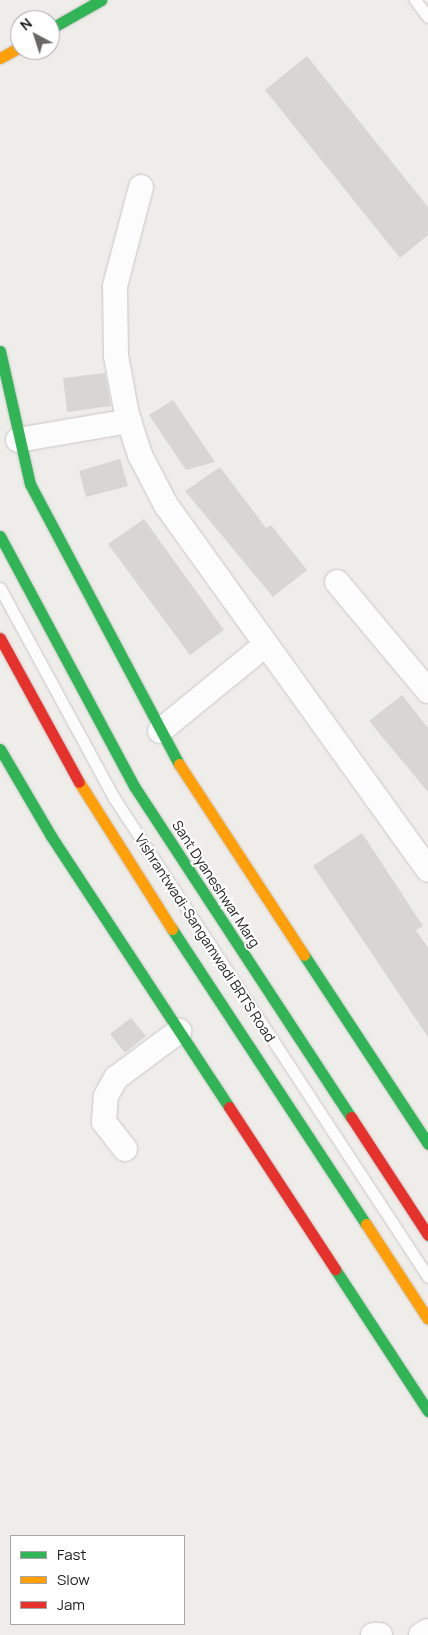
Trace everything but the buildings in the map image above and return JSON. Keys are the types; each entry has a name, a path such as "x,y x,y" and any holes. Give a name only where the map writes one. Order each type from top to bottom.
{"street":[{"path":"60,24 101,0"},
{"path":"141,187 115,286 116,356 129,421 166,506 264,646 427,866"},
{"path":"0,351 18,440 30,484 160,731 428,1144"},
{"path":"18,440 129,421"},
{"name":"Sant Dyaneshwar Marg","path":"0,536 134,786 428,1235"},
{"path":"336,582 428,691"},
{"path":"0,638 94,810 428,1319"},
{"path":"160,731 264,646"},
{"path":"2,756 179,1032 428,1411"},
{"path":"126,1149 104,1122 106,1096 116,1078 179,1032"},
{"path":"421,1635 428,1631"},
{"path":"372,1635 380,1635"}],"lane":[{"path":"415,0 428,17"},
{"name":"Vishrantwadi-Sangamwadi BRTS Road","path":"0,588 114,798 428,1277"}],"traffic: fast":[{"path":"60,23 101,0"},
{"path":"0,351 30,484 179,764"},
{"path":"0,536 134,786 351,1117"},
{"path":"0,749 51,836 229,1107"},
{"path":"172,929 366,1224"},
{"path":"304,955 428,1144"},
{"path":"335,1269 428,1411"}],"traffic: slow":[{"path":"0,58 10,52"},
{"path":"179,764 304,955"},
{"path":"79,782 172,929"},
{"path":"366,1224 428,1319"}],"traffic: jam":[{"path":"0,638 79,782"},
{"path":"229,1107 335,1269"},
{"path":"351,1117 428,1235"}]}
